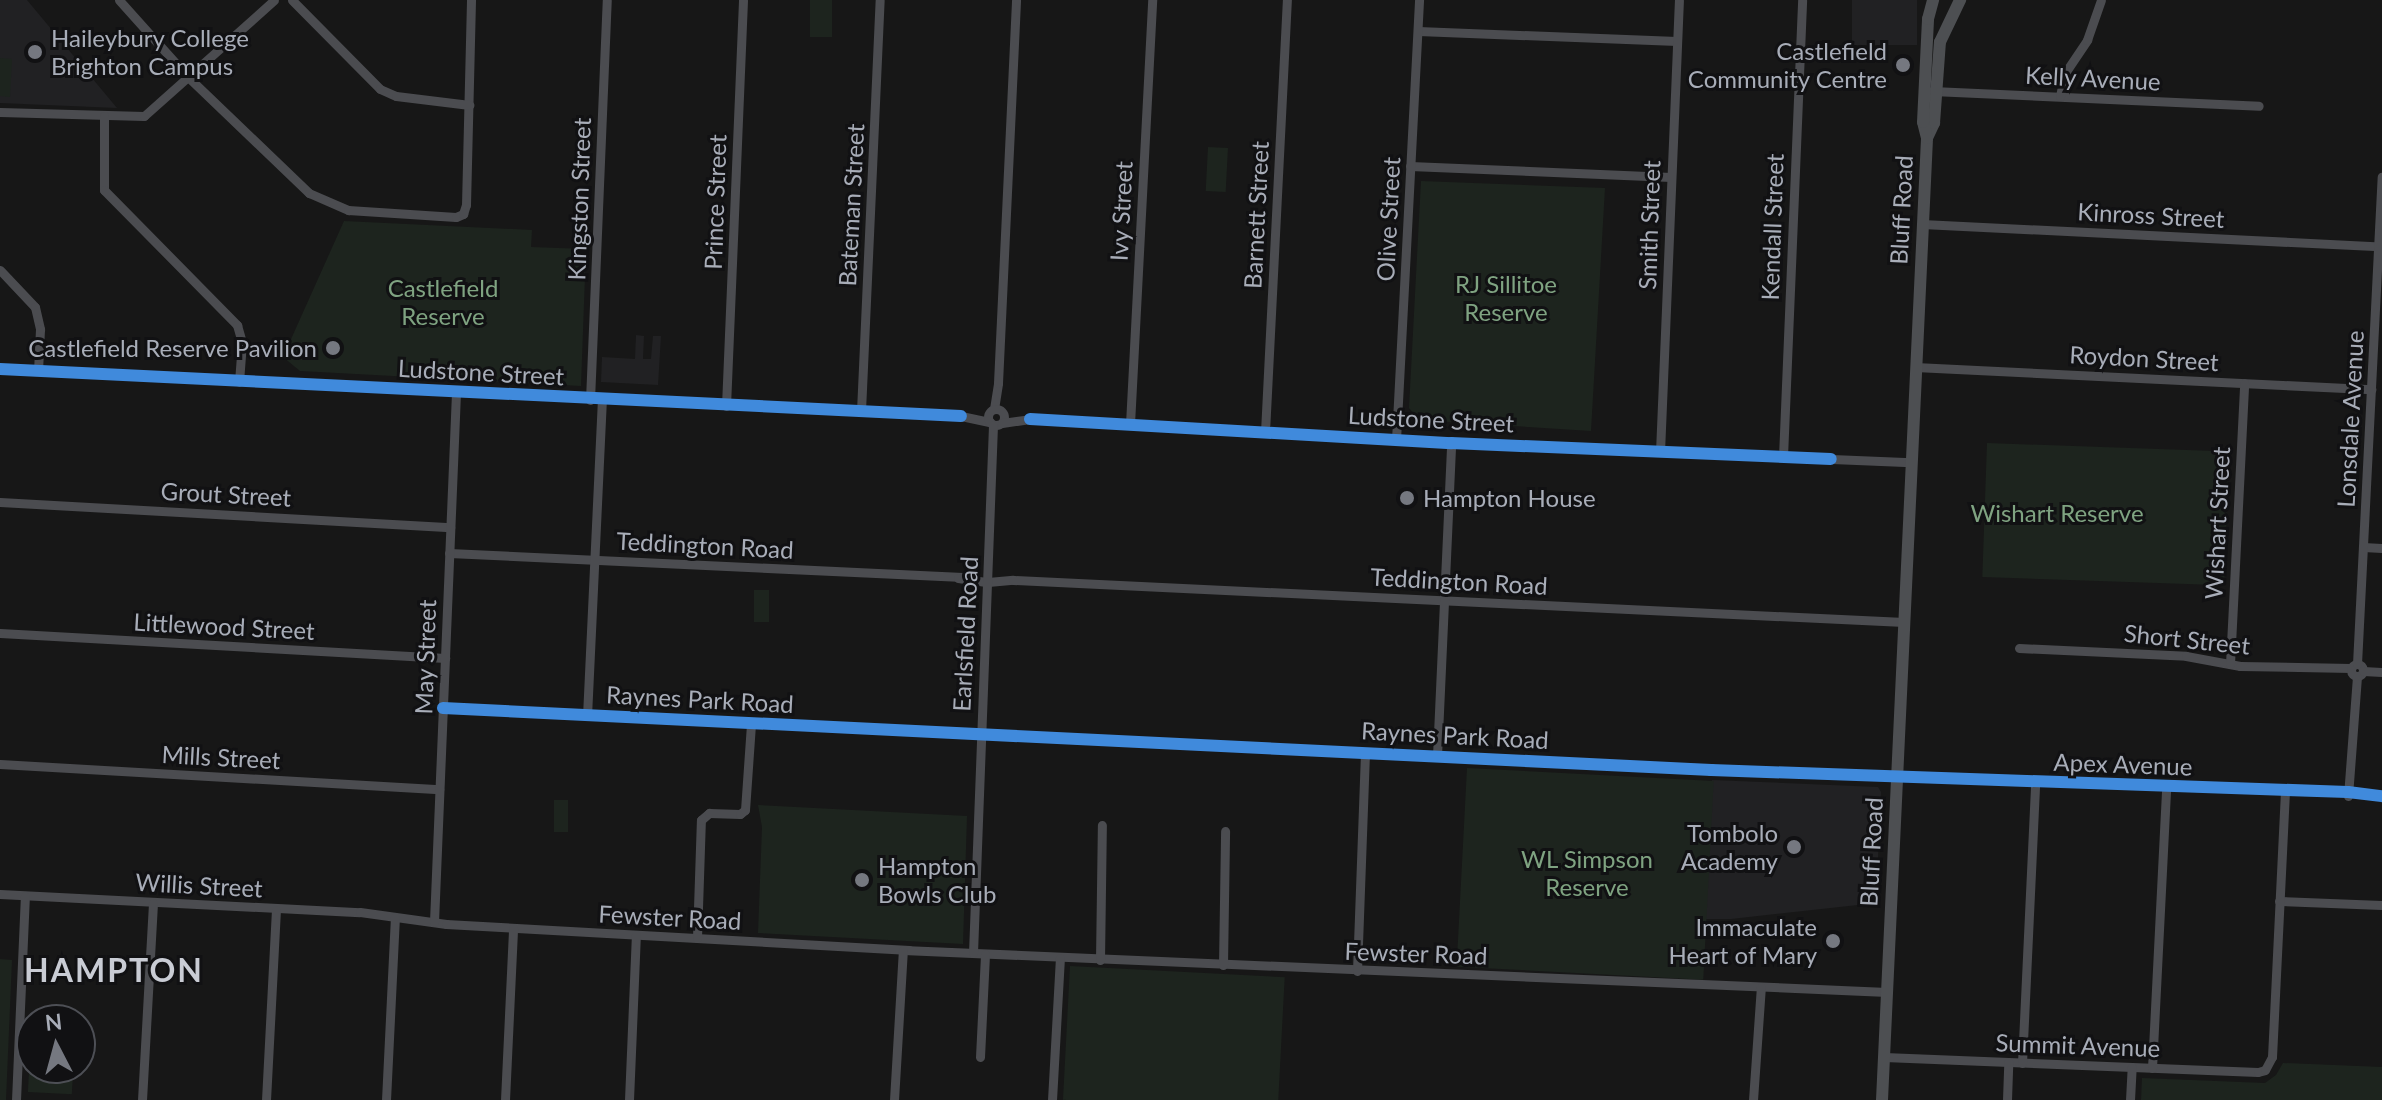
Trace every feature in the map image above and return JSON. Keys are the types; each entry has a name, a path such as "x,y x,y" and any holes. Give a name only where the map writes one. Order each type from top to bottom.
{"main road":[{"name":"Bluff Road","path":"1882,1100 1922,224 1927,138 1934,123 1928,23 1933,0"},
{"name":"Bluff Road","path":"1931,91 1940,42 1960,0"}],"street":[{"path":"119,0 188,77 297,184 321,200 355,211 456,217 463,214 466,205 471,0"},
{"path":"0,112 144,116 274,0"},
{"path":"292,0 380,89 396,96 469,105"},
{"name":"Kingston Street","path":"590,400 607,0"},
{"name":"Prince Street","path":"726,406 743,0"},
{"name":"Bateman Street","path":"861,411 880,0"},
{"name":"Earlsfield Road","path":"973,953 980,734 1016,0"},
{"name":"Ivy Street","path":"1130,424 1152,0"},
{"name":"Barnett Street","path":"1265,432 1287,0"},
{"name":"Olive Street","path":"1396,440 1419,0"},
{"name":"Smith Street","path":"1660,452 1679,0"},
{"name":"Kendall Street","path":"1783,457 1802,0"},
{"name":"Bluff Road","path":"1926,0 1928,23"},
{"path":"2060,96 2065,73 2087,40 2101,0"},
{"path":"1418,31 1677,41"},
{"name":"Kelly Avenue","path":"1931,91 2259,106"},
{"path":"104,116 104,190 237,325 242,342 239,382"},
{"path":"1410,166 1671,177"},
{"name":"Lonsdale Avenue","path":"2348,794 2382,177"},
{"name":"Kinross Street","path":"1922,224 2379,246"},
{"path":"0,270 34,305 40,325 38,371"},
{"name":"Roydon Street","path":"1915,367 2371,389"},
{"name":"Ludstone Street","path":"0,369 590,400 996,417 1451,443 1911,462"},
{"name":"Wishart Street","path":"2230,664 2244,383"},
{"name":"May Street","path":"434,922 456,393"},
{"path":"587,716 602,400"},
{"path":"1437,756 1451,443"},
{"name":"Grout Street","path":"0,502 450,527"},
{"path":"2363,547 2382,548"},
{"name":"Teddington Road","path":"449,553 1904,622"},
{"name":"Littlewood Street","path":"0,633 445,658"},
{"name":"Short Street","path":"2019,648 2186,656 2230,664 2382,672"},
{"name":"Raynes Park Road","path":"443,708 1897,778"},
{"path":"697,938 700,824 709,813 736,814 745,810 751,724"},
{"path":"1357,971 1365,753"},
{"name":"Mills Street","path":"0,764 439,789"},
{"name":"Apex Avenue","path":"1897,778 2348,794"},
{"path":"2022,1063 2035,783"},
{"path":"2152,1068 2166,788"},
{"path":"2285,792 2279,901 2382,905"},
{"path":"1100,960 1102,825"},
{"path":"1223,965 1225,831"},
{"name":"Willis Street","path":"0,894 276,910 372,912 434,922"},
{"path":"16,1100 25,896"},
{"name":"Summit Avenue","path":"1884,1057 2258,1072 2268,1067 2272,1057 2279,901"},
{"path":"142,1100 153,903"},
{"path":"266,1100 276,910"},
{"path":"386,1100 395,917"},
{"name":"Fewster Road","path":"434,922 1100,960 1887,992"},
{"path":"505,1100 513,928"},
{"path":"629,1100 636,935"},
{"path":"894,1100 903,950"},
{"path":"980,1057 985,954"},
{"path":"1052,1100 1060,958"},
{"path":"1753,1100 1761,987"},
{"path":"2007,1100 2008,1062"},
{"path":"2130,1100 2132,1067"}],"shaded area":[{"name":"Haileybury College Brighton Campus","path":"0,0 27,0 117,108 0,103"},
{"path":"1852,0 1917,0 1917,45 1852,45"},
{"path":"636,335 644,336 643,359 651,359 653,336 661,336 658,385 601,382 602,357 635,359"},
{"name":"Tombolo Academy","path":"1712,780 1878,787 1881,792 1876,903 1731,919 1704,919"}],"green space":[{"path":"810,0 832,0 832,37 810,37"},
{"path":"0,58 12,59 10,97 0,96"},
{"path":"1208,147 1228,148 1226,192 1206,191"},
{"name":"RJ Sillitoe Reserve","path":"1421,181 1605,188 1591,431 1419,420 1409,408"},
{"name":"Castlefield Reserve","path":"344,221 532,230 531,247 586,249 581,386 300,371 283,357"},
{"name":"Wishart Reserve","path":"1987,443 2229,451 2224,585 1982,577"},
{"path":"754,590 769,590 769,622 754,622"},
{"name":"WL Simpson Reserve","path":"1467,768 1714,781 1703,980 1457,967"},
{"path":"554,800 568,800 568,832 554,832"},
{"name":"Hampton Bowls Club","path":"758,805 967,816 963,944 758,933 762,827"},
{"path":"0,959 12,960 6,1100 0,1100"},
{"path":"1070,966 1285,977 1278,1100 1063,1100"},
{"path":"2283,1063 2382,1067 2382,1100 2141,1100 2142,1078 2265,1083 2276,1075"},
{"path":"28,1084 72,1084 72,1094 28,1092"}],"cycle path":[{"path":"0,369 961,416"},
{"path":"1030,419 1451,443 1831,459"},
{"path":"443,708 1711,770 2348,792 2382,796"}],"place":[{"name":"Haileybury College Brighton Campus","path":"35,52"},
{"name":"Castlefield Community Centre","path":"1903,65"},
{"name":"Castlefield Reserve Pavilion","path":"333,348"},
{"name":"Hampton House","path":"1407,498"},
{"name":"Tombolo Academy","path":"1794,847"},
{"name":"Hampton Bowls Club","path":"862,880"},
{"name":"Immaculate Heart of Mary","path":"1833,941"}],"district":[{"name":"HAMPTON","path":"114,970"}]}
